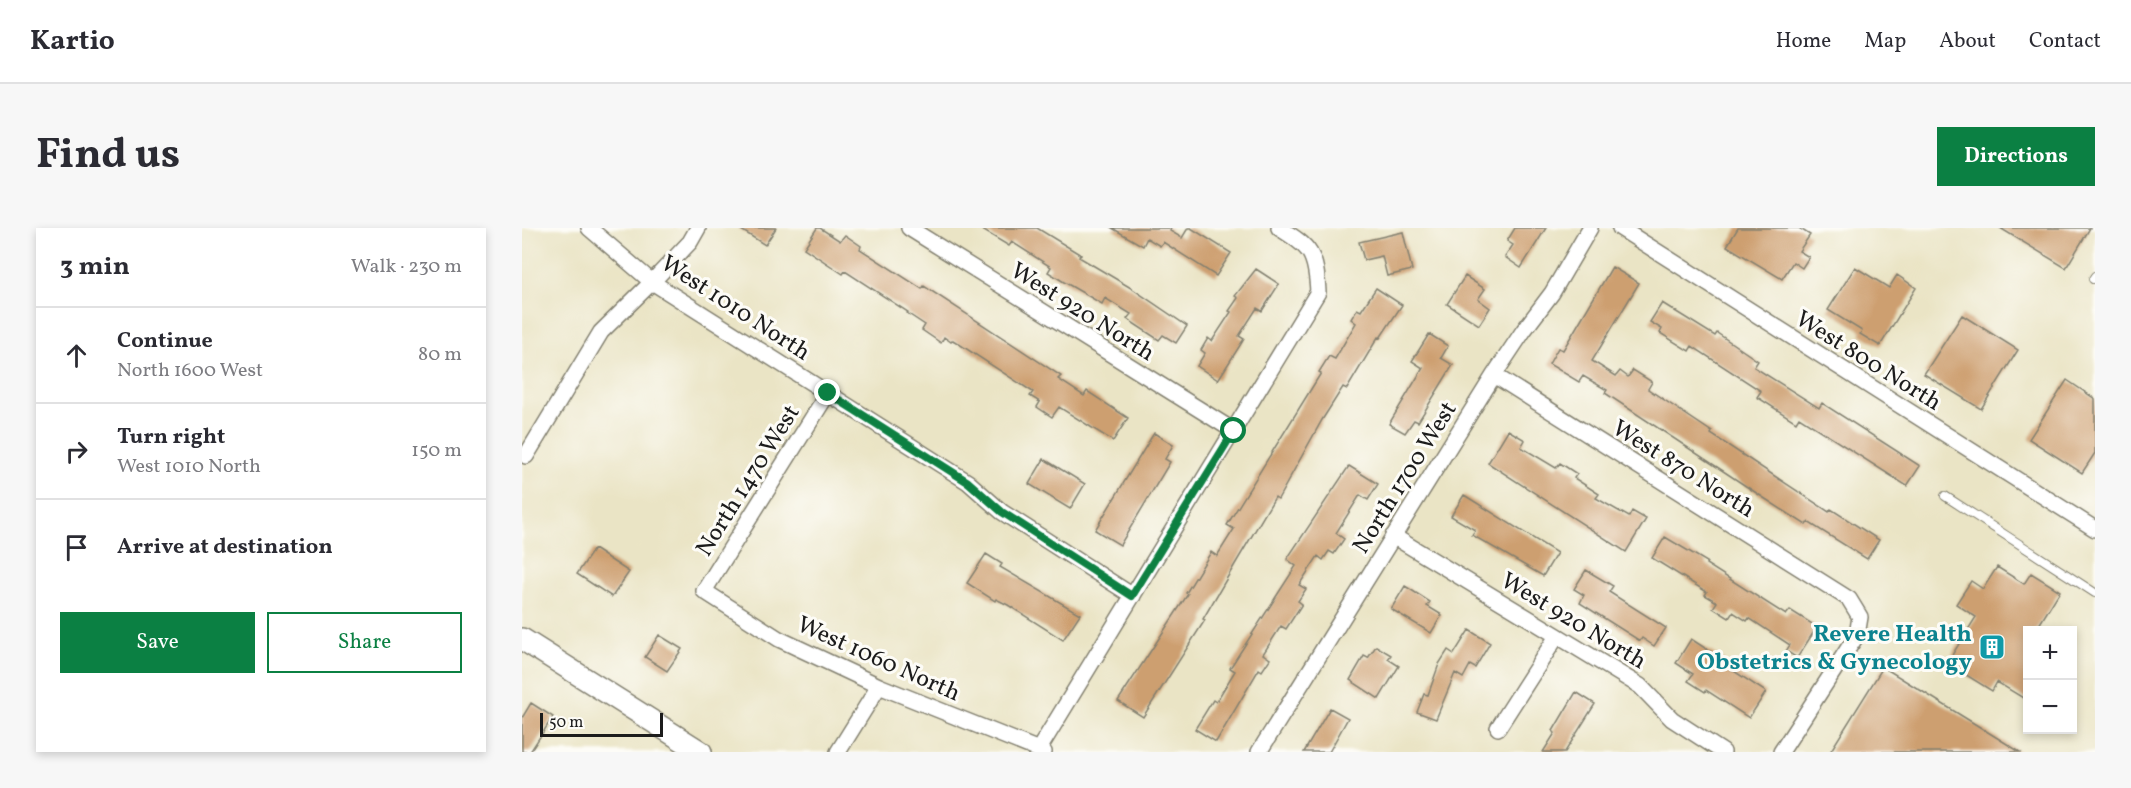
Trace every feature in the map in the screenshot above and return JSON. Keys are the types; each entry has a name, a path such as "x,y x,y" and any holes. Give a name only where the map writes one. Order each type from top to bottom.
{"main road":[{"path":"522,640 701,752"}],"street":[{"name":"West 1010 North","path":"589,228 652,282 968,482 1002,512 1132,596"},
{"path":"526,456 601,332 690,242 698,228"},
{"name":"West 920 North","path":"909,228 1234,431"},
{"path":"1041,750 1083,677 1318,292 1314,257 1300,241 1279,228"},
{"name":"North 1700 West","path":"1259,752 1494,375 1552,293 1590,228"},
{"name":"West 800 North","path":"1620,228 2095,529"},
{"name":"West 870 North","path":"1494,375 1850,599 1860,617 1857,635 1781,752"},
{"name":"North 1470 West","path":"704,591 828,393"},
{"name":"West 920 North","path":"1393,536 1640,686 1672,719 1723,752"},
{"name":"West 1060 North","path":"704,591 779,639 879,686 1041,750"},
{"path":"1498,728 1557,636"},
{"path":"838,752 879,686"}],"lane":[{"path":"1945,496 2095,592"}],"building":[{"path":"738,228 776,228 765,245"},
{"path":"817,228 840,241 845,235 861,246 860,249 922,289 924,286 1061,376 1058,379 1084,396 1087,391 1128,418 1113,441 1059,407 1052,417 1037,407 1040,402 1030,396 1033,392 953,340 951,342 944,337 941,343 922,330 925,325 908,312 845,271 843,274 804,248"},
{"path":"979,228 1037,228 1187,326 1176,343 1163,335 1159,340 1127,319 1131,314 1105,298 1102,304 1048,272 1051,267 1012,242 1009,246"},
{"path":"1112,228 1171,228 1170,231 1182,238 1188,228 1191,228 1231,253 1216,276 1163,242 1160,246 1147,238 1143,246"},
{"path":"1515,228 1546,228 1521,268 1505,257 1513,245 1507,241"},
{"path":"1738,228 1799,228 1810,235 1799,251 1809,257 1802,268 1793,262 1782,279 1727,246"},
{"path":"2000,228 2090,228 2066,268"},
{"path":"1403,232 1412,270 1387,276 1382,256 1364,260 1359,242"},
{"path":"1612,267 1639,283 1592,361 1616,376 1620,371 1628,377 1633,370 1652,382 1648,389 1712,432 1711,434 1829,512 1831,509 1879,540 1867,559 1808,522 1806,525 1764,498 1605,393 1607,390 1583,376 1579,382 1549,364 1558,348 1563,350"},
{"path":"1855,267 1889,288 1897,275 1916,288 1880,346 1860,334 1862,331 1828,310"},
{"path":"1256,269 1279,284 1262,311 1257,308 1239,336 1244,339 1218,380 1197,366 1205,353 1201,350 1208,338 1212,341 1231,312 1229,311 1238,298 1235,296"},
{"path":"1465,276 1485,289 1478,299 1490,308 1479,325 1447,304"},
{"path":"1376,288 1402,305 1380,338 1378,337 1347,389 1343,387 1322,420 1278,499 1275,497 1203,619 1205,620 1143,717 1118,701 1188,594 1186,593 1211,552 1217,556 1234,529 1227,525 1321,373 1319,372 1329,356 1335,359 1356,323 1351,319 1357,309 1361,311"},
{"path":"1662,303 1715,336 1717,333 1758,361 1754,367 1819,408 1822,403 1920,466 1907,486 1799,417 1796,422 1757,397 1761,391 1692,346 1689,351 1660,333 1662,329 1650,322"},
{"path":"1962,315 2018,350 1981,409 1924,374"},
{"path":"1429,334 1448,346 1441,358 1453,365 1418,422 1414,420 1405,433 1389,424 1423,368 1412,361"},
{"path":"2067,380 2095,399 2095,453 2082,473 2029,439"},
{"path":"1508,430 1525,440 1521,447 1556,468 1560,463 1577,474 1574,478 1599,494 1596,498 1629,517 1632,511 1646,519 1626,552 1488,463"},
{"path":"1154,433 1173,445 1165,459 1170,462 1120,545 1095,530"},
{"path":"1044,459 1085,484 1070,509 1029,484"},
{"path":"1349,466 1378,484 1368,500 1360,495 1336,533 1344,539 1334,554 1329,551 1323,560 1318,556 1299,585 1306,589 1298,601 1302,604 1286,629 1281,626 1263,654 1270,659 1262,671 1259,669 1216,742 1195,729 1213,700 1216,702 1235,671 1230,668 1296,566 1287,559"},
{"path":"1464,495 1557,553 1543,576 1472,535 1475,530 1451,516"},
{"path":"1665,537 1786,615 1790,610 1817,627 1797,658 1786,651 1790,645 1749,618 1747,621 1733,612 1729,618 1713,608 1717,602 1705,595 1707,592 1652,558"},
{"path":"594,549 629,572 612,597 577,574"},
{"path":"986,554 1002,564 1000,567 1080,614 1063,640 1008,605 996,599 995,601 967,583"},
{"name":"Revere Health Obstetrics & Gynecology","path":"1997,567 2024,584 2031,573 2060,591 2038,626 2023,626 2023,698 1997,682 1992,691 1947,663 1976,617 1956,604 1971,581 1983,589"},
{"path":"1586,570 1613,586 1609,592 1666,628 1654,646 1642,638 1640,641 1580,603 1584,595 1574,589"},
{"path":"1405,586 1430,602 1427,606 1442,615 1431,633 1391,609"},
{"path":"1469,630 1490,643 1475,668 1470,665 1463,678 1455,673 1436,719 1417,712 1424,694 1428,695 1439,664 1448,650 1454,654"},
{"path":"659,635 682,649 667,671 645,657"},
{"path":"1691,639 1725,661 1723,664 1766,692 1749,718 1688,681 1693,674 1676,663"},
{"path":"1376,646 1391,655 1388,659 1399,666 1379,699 1350,680 1364,656 1368,658"},
{"path":"1883,667 1991,734 2020,752 1830,752"},
{"path":"1576,692 1595,704 1565,752 1543,752 1555,733 1553,731"},
{"path":"531,703 553,717 530,752 522,752 522,718"},
{"path":"1330,708 1348,718 1329,752 1304,752"}],"place":[{"name":"Revere Health Obstetrics & Gynecology","path":"1992,647"}],"route":[{"path":"828,393 968,482 1002,512 1132,596 1234,431"}]}
